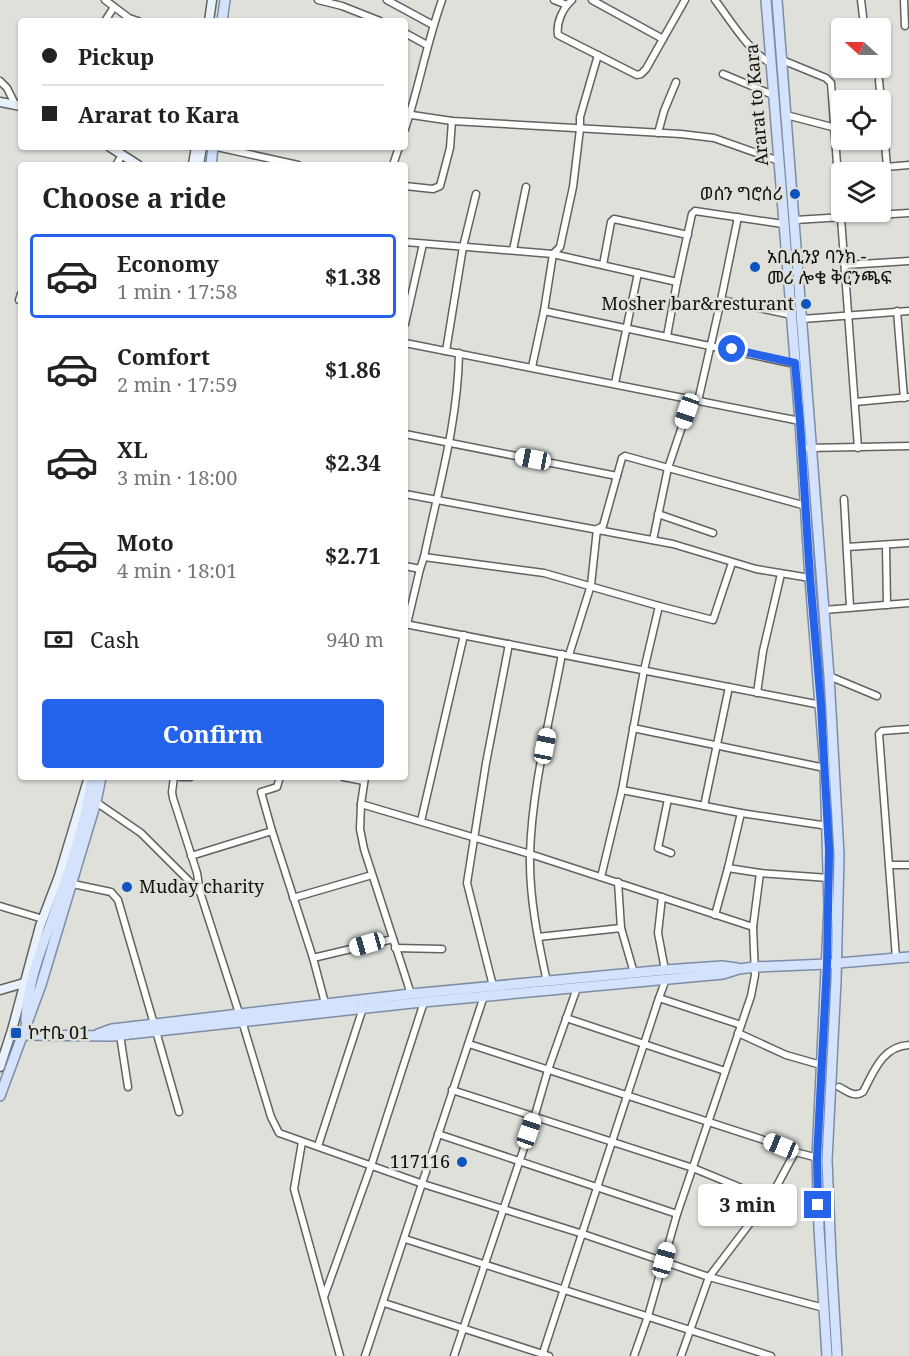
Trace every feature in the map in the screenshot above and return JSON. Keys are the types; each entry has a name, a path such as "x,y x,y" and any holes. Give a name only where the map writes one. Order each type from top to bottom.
{"main road":[{"path":"222,18 225,0"},
{"name":"Ararat to Kara","path":"766,0 800,421 806,448 824,610 839,855 832,964 827,1160 837,1356"},
{"name":"Ararat to Kara","path":"777,0 802,319 806,506 828,826 832,964 821,1065 817,1158 827,1356"},
{"path":"767,21 778,21"},
{"path":"24,1031 26,1005 34,970 80,833 91,780"},
{"path":"0,1096 41,985 96,802 100,780"},
{"path":"241,1017 363,1008 411,994 634,973 723,974 754,967 832,964 909,957"},
{"path":"24,1031 120,1035 325,1003 424,1002 577,988 665,974"},
{"path":"94,1035 112,1029 155,1028"},
{"path":"819,1229 829,1229"}],"street":[{"path":"105,0 129,18"},
{"path":"209,18 212,0"},
{"path":"318,0 342,6 372,18"},
{"path":"387,0 433,25"},
{"path":"408,111 442,0"},
{"path":"554,0 570,2 557,28 558,35 635,75 639,75 646,69 684,0"},
{"path":"592,0 663,39"},
{"path":"715,0 746,40 770,63"},
{"path":"861,0 863,18"},
{"path":"904,0 905,26"},
{"path":"107,18 114,7"},
{"path":"408,35 427,45"},
{"path":"532,367 553,254 560,248 573,187 580,117 598,55"},
{"path":"782,60 830,81 831,90"},
{"path":"723,74 773,94"},
{"path":"879,80 887,162"},
{"path":"0,81 18,105"},
{"path":"658,133 676,82"},
{"path":"0,102 18,105"},
{"path":"408,114 452,121 714,138 778,161"},
{"path":"786,115 831,127"},
{"path":"408,186 433,189 440,186 450,148 452,121"},
{"path":"114,150 133,162"},
{"path":"229,150 284,162"},
{"path":"118,162 122,155"},
{"path":"891,166 909,165"},
{"path":"513,250 526,188"},
{"path":"446,351 463,247 476,194"},
{"path":"667,336 692,214 695,211 783,224"},
{"path":"891,214 909,213"},
{"path":"653,540 668,468 695,400 711,345 738,217"},
{"path":"795,220 831,218"},
{"path":"603,265 611,222 614,219 688,235"},
{"path":"841,222 858,448"},
{"path":"408,242 553,254 677,282"},
{"path":"408,311 423,244"},
{"path":"845,265 909,261"},
{"path":"615,383 638,273"},
{"path":"721,300 792,315"},
{"path":"544,311 795,363"},
{"path":"855,402 906,398 897,311"},
{"path":"802,319 909,311"},
{"path":"408,344 800,421"},
{"path":"408,616 450,442 458,387 459,353"},
{"path":"408,435 616,476"},
{"path":"806,448 909,446"},
{"path":"597,529 603,526 616,476 622,458 625,456 806,506"},
{"path":"408,495 673,544 732,562 781,574 810,578"},
{"path":"844,500 850,608"},
{"path":"658,514 713,533"},
{"path":"547,982 531,897 530,854 535,804 566,654 591,585 597,529"},
{"path":"847,547 909,543"},
{"path":"886,545 887,605"},
{"path":"424,556 544,573 713,620 732,562"},
{"path":"408,567 420,569"},
{"path":"758,693 763,651 781,574"},
{"path":"824,610 909,603"},
{"path":"601,877 622,790 644,670 659,606"},
{"path":"408,624 821,705"},
{"path":"421,821 464,635"},
{"path":"493,986 467,883 486,763 510,644"},
{"path":"829,676 876,696"},
{"path":"704,806 729,687"},
{"path":"633,728 825,768"},
{"path":"896,958 879,734 882,731 909,729"},
{"path":"0,1067 43,919 90,780"},
{"path":"173,780 171,792 200,892 274,1127 279,1133 423,1184 583,1233 709,1277 824,1308"},
{"path":"279,780 277,787 261,792 325,1003"},
{"path":"364,780 360,829 372,875 411,994"},
{"path":"622,790 741,813 828,826"},
{"path":"668,799 658,848 670,853"},
{"path":"96,802 141,833 200,892"},
{"path":"361,804 530,854 753,927"},
{"path":"715,915 741,813"},
{"path":"191,856 272,831"},
{"path":"890,864 909,865"},
{"path":"728,868 760,873 829,878"},
{"path":"634,1356 648,1316 677,1214 754,982 753,927 760,873"},
{"path":"293,898 372,875"},
{"path":"618,882 621,928 634,973"},
{"path":"72,884 111,892 117,900 179,1112"},
{"path":"384,1303 545,1355 563,1291 659,998 665,974 658,933 662,897"},
{"path":"0,906 43,919"},
{"path":"538,937 621,928"},
{"path":"313,958 393,939"},
{"path":"395,948 442,949"},
{"path":"3,990 24,983"},
{"path":"454,1356 577,988"},
{"path":"3,990 20,999"},
{"path":"365,1356 484,996"},
{"path":"659,998 741,1025"},
{"path":"324,1297 371,1166 424,1002"},
{"path":"318,1146 363,1008"},
{"path":"566,1018 725,1071"},
{"path":"738,1033 786,1055 821,1065"},
{"path":"120,1035 128,1087"},
{"path":"469,1044 708,1121 795,1152 827,1160"},
{"path":"839,1087 859,1095 886,1054 897,1046 909,1045"},
{"path":"452,1090 693,1168 768,1199"},
{"path":"438,1134 677,1214"},
{"path":"302,1142 294,1189 342,1355"},
{"path":"681,1356 709,1277 780,1183 795,1152"},
{"path":"405,1239 771,1356"}],"place":[{"name":"ወሰን ግሮሰሪ","path":"795,194"},
{"name":"አቢሲንያ ባንክ - መሪ ሎቄ ቅርንጫፍ","path":"755,267"},
{"name":"Mosher bar&resturant","path":"806,304"},
{"name":"Muday charity","path":"127,887"},
{"name":"ኮተቤ 01","path":"16,1033"},
{"name":"117116","path":"462,1162"}],"route":[{"path":"732,349 795,363 821,705 829,850 827,964 817,1158 818,1205"}]}
